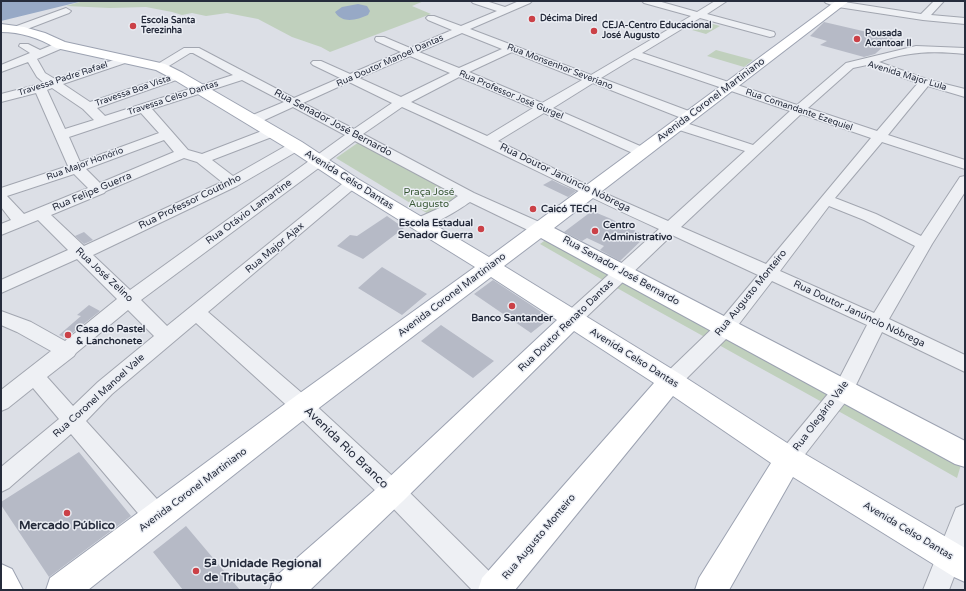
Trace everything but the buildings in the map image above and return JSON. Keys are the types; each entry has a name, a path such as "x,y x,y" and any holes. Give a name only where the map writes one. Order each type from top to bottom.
{"main road":[{"name":"Avenida Coronel Martiniano","path":"62,590 302,406 590,192 836,2"},
{"name":"Avenida Celso Dantas","path":"1,28 18,29 52,39 61,45 160,67 200,88 296,146 352,183 419,223 671,381 788,459 957,561"},
{"name":"Rua Senador José Bernardo","path":"540,229 725,328 844,389 965,455"},
{"name":"Rua Doutor Renato Dantas","path":"286,590 393,492 572,319"},
{"name":"Rua Augusto Monteiro","path":"494,590 671,381"},
{"name":"Rua Olegário Vale","path":"712,590 788,459"},
{"path":"1,580 7,590"}],"street":[{"path":"476,1 505,10"},
{"name":"Rua Doutor Manoel Dantas","path":"253,120 527,1"},
{"path":"647,1 770,34"},
{"path":"488,141 722,1"},
{"path":"923,17 939,1"},
{"path":"836,2 923,17 965,21"},
{"path":"18,29 66,11"},
{"name":"Rua Monsenhor Severiano","path":"431,18 592,79 683,120 755,150"},
{"name":"Rua Professor José Gurgel","path":"380,39 642,152"},
{"path":"1,69 61,45"},
{"path":"24,46 38,53 31,58"},
{"name":"Rua Otávio Lamartine","path":"1,402 67,351 130,299 401,102 458,73 513,48"},
{"path":"868,62 889,53 910,49 930,48 965,51"},
{"name":"Rua Senador José Bernardo","path":"160,67 189,49 195,50 469,196 540,229"},
{"name":"Rua Comandante Ezequiel","path":"633,54 965,165"},
{"path":"31,58 40,75 88,107 103,121"},
{"name":"Travessa Padre Rafael","path":"1,98 53,84 124,60"},
{"name":"Avenida Major Lula","path":"850,65 868,62 925,82 965,92"},
{"name":"Rua Doutor Janúncio Nóbrega","path":"317,63 488,141 590,192 878,322 965,364"},
{"name":"Rua Doutor Renato Dantas","path":"572,319 828,82 850,65"},
{"name":"Travessa Celso Dantas","path":"61,135 200,88 244,75"},
{"name":"Travessa Boa Vista","path":"88,107 178,76"},
{"name":"Rua Augusto Monteiro","path":"671,381 725,328 826,200 925,82"},
{"path":"40,88 76,168 99,190"},
{"path":"144,108 168,134 183,154 202,159 232,182"},
{"path":"202,159 272,132"},
{"name":"Rua Major Honório","path":"1,193 76,168 168,134"},
{"name":"Rua Professor Coutinho","path":"1,287 80,253 232,182 296,146"},
{"name":"Rua Felipe Guerra","path":"1,230 183,154"},
{"name":"Rua Olegário Vale","path":"788,459 844,389 878,322 924,244 965,180"},
{"name":"Rua Major Ajax","path":"197,312 352,183"},
{"path":"419,223 449,209 469,196"},
{"path":"1,198 22,222"},
{"path":"826,200 870,217 924,244"},
{"name":"Rua José Zelino","path":"41,214 80,253 130,299 167,337"},
{"name":"Rua Coronel Manoel Vale","path":"1,481 73,420 105,388 197,312"},
{"name":"Avenida Rio Branco","path":"197,312 302,406 393,492 490,590"},
{"path":"1,318 24,327 67,351"},
{"path":"34,377 73,420 115,471 157,516"},
{"path":"936,590 957,561 965,516"}],"green space":[{"path":"83,1 424,1 412,6 431,14 330,52 321,47 292,37 258,19 227,13 206,16 192,13 182,15 146,7 110,8 66,6"},
{"path":"706,22 720,26 706,34 692,30"},
{"path":"716,50 753,60 744,67 707,56"},
{"name":"Praça José Augusto","path":"359,142 364,143 458,197 430,215 336,158"},
{"path":"551,236 963,458 957,478 540,244"}],"water":[{"path":"1,1 83,1 1,21"},
{"path":"358,4 367,6 370,11 368,15 346,20 338,16 335,12 342,7"}],"place":[{"name":"Décima Dired","path":"532,19"},
{"name":"Escola Santa Terezinha","path":"133,26"},
{"name":"CEJA-Centro Educacional José Augusto","path":"594,31"},
{"name":"Pousada Acantoar II","path":"857,39"},
{"name":"Caicó TECH","path":"533,209"},
{"name":"Escola Estadual Senador Guerra","path":"481,229"},
{"name":"Centro Administrativo","path":"595,231"},
{"name":"Banco Santander","path":"512,306"},
{"name":"Casa do Pastel & Lanchonete","path":"68,335"},
{"name":"Mercado Público","path":"67,513"},
{"name":"5ª Unidade Regional de Tributação","path":"196,571"}]}
